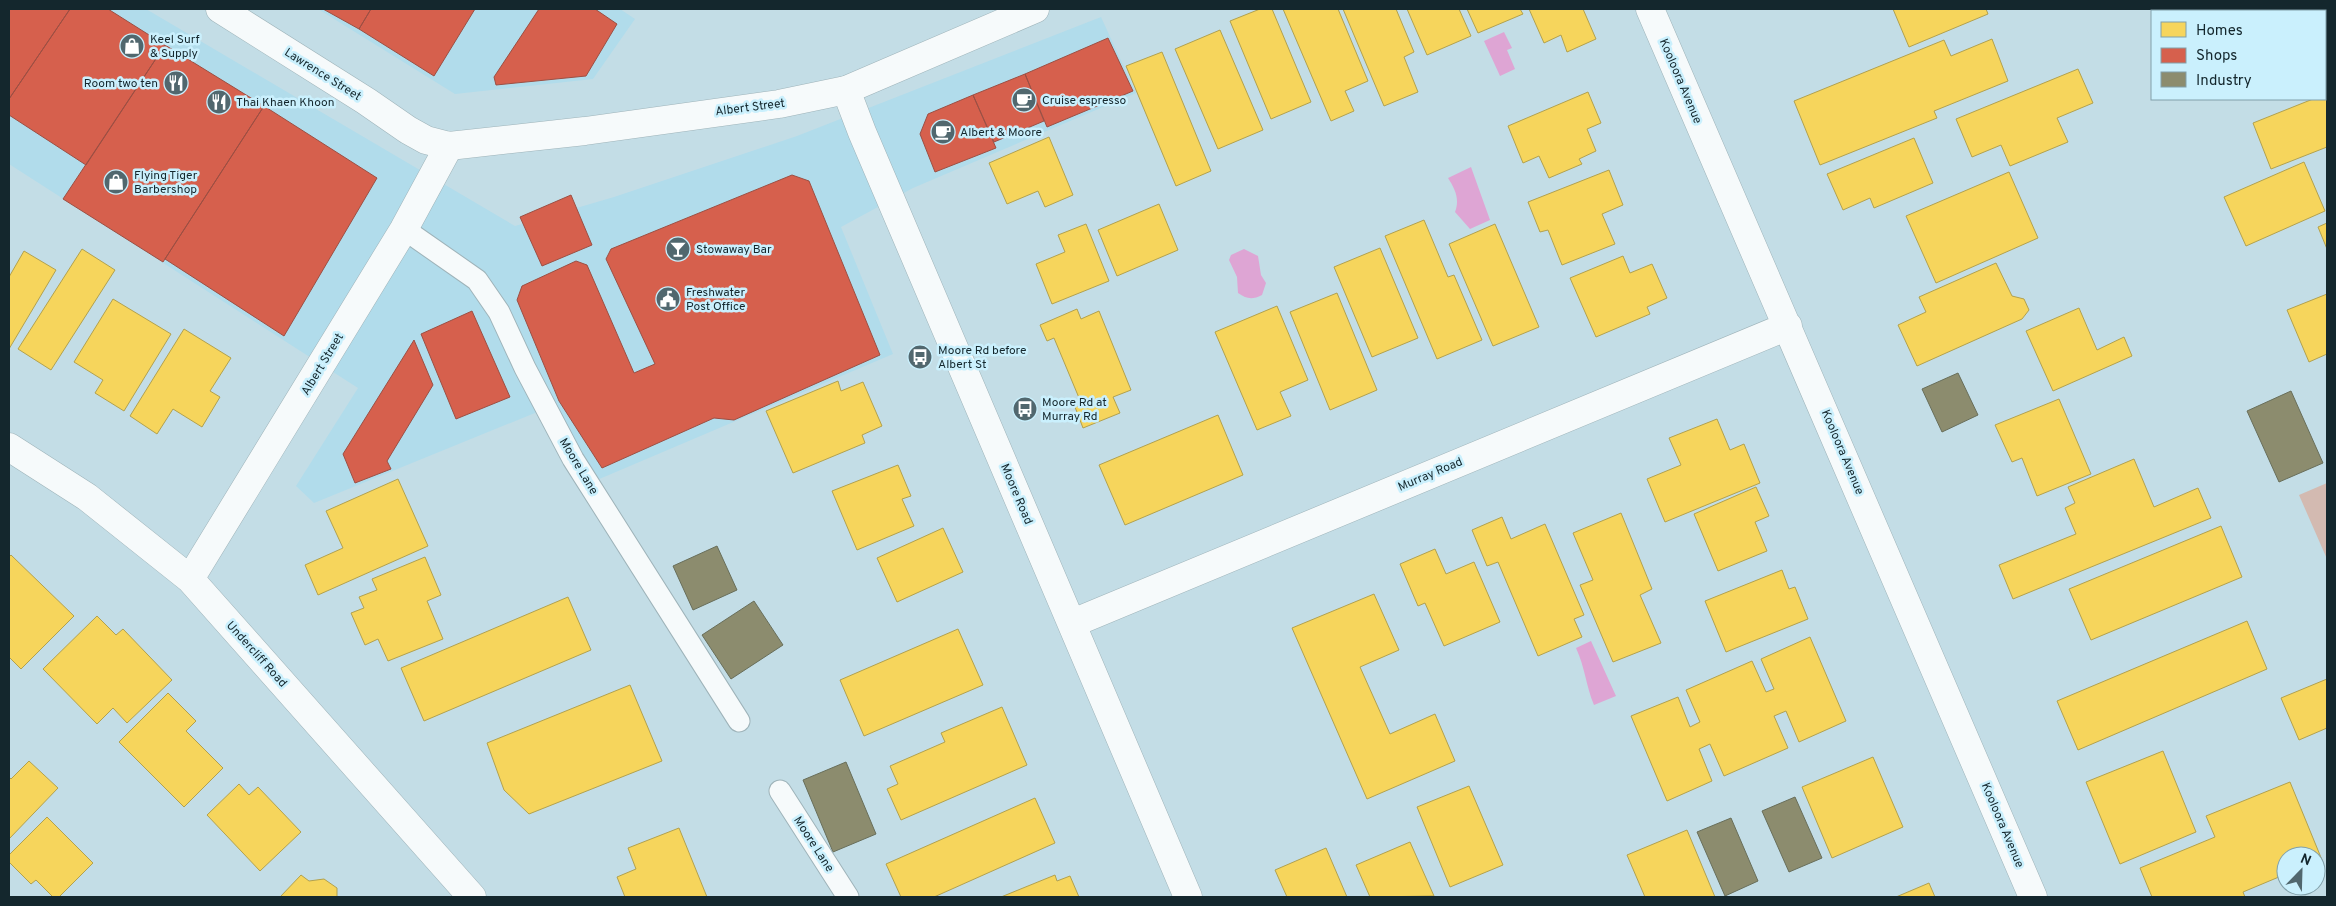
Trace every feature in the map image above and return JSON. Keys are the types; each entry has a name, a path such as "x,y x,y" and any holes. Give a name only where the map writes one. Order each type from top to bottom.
{"street":[{"name":"Lawrence Street","path":"220,9 437,143"},
{"name":"Albert Street","path":"190,579 404,229 437,143 585,131 779,104 846,90 1035,9"},
{"name":"Kooloora Avenue","path":"1650,9 2033,897"},
{"name":"Moore Road","path":"846,90 862,132 1073,623 1188,897"},
{"name":"Murray Road","path":"1073,623 1788,326"},
{"name":"Undercliff Road","path":"9,447 87,497 190,579 472,897"}],"lane":[{"name":"Moore Lane","path":"404,229 477,280 499,312 525,368 573,459 739,721"},
{"name":"Moore Lane","path":"780,791 848,897"}],"shaded area":[{"path":"9,9 146,9 515,226 614,197 797,136 1101,17 1136,93 913,188 841,227 893,354 597,480 552,406 314,503 296,486 358,388 9,164"},
{"path":"318,9 620,9 635,19 593,79 455,94"},
{"path":"1504,32 1512,48 1507,50 1515,69 1500,76 1484,41"},
{"path":"1471,167 1490,220 1470,229 1455,212 1456,194 1448,178"},
{"path":"1244,249 1258,256 1261,275 1266,283 1262,295 1255,298 1247,298 1238,293 1237,277 1229,260 1231,255"},
{"path":"2327,483 2327,559 2299,495"},
{"path":"1591,641 1616,696 1594,705 1576,648"}],"building: Homes":[{"path":"1260,9 1272,9 1311,102 1271,119 1230,21"},
{"path":"1283,9 1338,9 1368,81 1345,91 1354,111 1331,121"},
{"path":"1343,9 1396,9 1414,52 1404,57 1418,92 1384,106"},
{"path":"1407,9 1459,9 1471,36 1427,55"},
{"path":"1467,9 1520,9 1523,14 1478,33"},
{"path":"1529,9 1583,9 1596,39 1567,52 1561,35 1544,43"},
{"path":"1893,9 1986,9 1988,14 1909,47"},
{"path":"2172,9 2218,9 2215,10"},
{"path":"2327,9 2327,70 2326,10 2302,10"},
{"path":"1220,30 1263,130 1218,149 1175,49"},
{"path":"1992,39 2008,81 1934,111 1937,118 1820,165 1794,101 1944,40 1951,56"},
{"path":"1162,52 1211,171 1176,186 1126,66"},
{"path":"2078,69 2093,103 2057,118 2068,142 2010,166 2001,145 1972,157 1956,119"},
{"path":"2326,88 2327,147 2271,169 2253,123 2310,100 2326,100"},
{"path":"1588,92 1601,123 1587,129 1596,151 1579,159 1582,164 1549,178 1539,156 1523,163 1508,126"},
{"path":"1049,137 1073,195 1045,207 1038,191 1007,204 989,163"},
{"path":"1914,138 1933,183 1874,208 1870,198 1843,210 1827,174"},
{"path":"2304,162 2325,211 2246,246 2224,197"},
{"path":"1609,170 1623,205 1602,214 1615,244 1562,265 1548,230 1540,232 1528,202"},
{"path":"2009,172 2038,238 1936,283 1906,216"},
{"path":"1159,204 1178,250 1117,276 1098,230"},
{"path":"1424,220 1448,277 1454,275 1482,340 1437,359 1385,236"},
{"path":"2327,223 2327,249 2318,227"},
{"path":"1086,224 1109,281 1052,304 1036,264 1065,252 1058,235"},
{"path":"1495,224 1539,327 1493,346 1449,244"},
{"path":"1380,248 1418,338 1372,357 1334,267"},
{"path":"82,249 115,270 51,370 18,349"},
{"path":"24,251 56,270 9,349 9,277"},
{"path":"1623,256 1630,273 1652,264 1667,298 1647,307 1650,314 1596,337 1570,278"},
{"path":"1996,263 2012,296 2024,299 2029,310 2022,319 1917,366 1898,325 1926,312 1919,297"},
{"path":"1337,293 1377,390 1330,410 1290,312"},
{"path":"2327,294 2327,354 2309,362 2287,310"},
{"path":"113,299 171,334 124,411 95,393 103,380 74,362"},
{"path":"1277,306 1308,380 1280,392 1291,416 1257,430 1215,332"},
{"path":"2079,308 2097,350 2124,337 2132,356 2053,391 2026,331"},
{"path":"1077,309 1081,319 1099,311 1131,390 1113,397 1120,413 1083,428 1075,407 1082,405 1054,338 1047,341 1040,325"},
{"path":"184,329 231,358 210,391 220,397 202,427 173,409 157,434 130,416"},
{"path":"838,381 841,391 863,382 882,426 862,435 865,443 793,473 766,411"},
{"path":"2059,399 2091,474 2037,496 2022,458 2012,462 1995,425"},
{"path":"1218,415 1243,475 1125,525 1099,465"},
{"path":"1717,419 1730,450 1744,444 1760,483 1665,522 1647,479 1681,465 1669,438"},
{"path":"2134,459 2154,507 2198,488 2211,518 2013,599 1999,565 2076,534 2065,508 2075,503 2068,487"},
{"path":"898,465 911,496 902,499 914,526 857,550 832,491"},
{"path":"398,479 428,546 318,595 305,565 343,548 326,511"},
{"path":"1756,487 1769,516 1755,522 1767,551 1718,571 1694,514"},
{"path":"1621,513 1652,589 1640,595 1661,643 1613,662 1580,585 1593,580 1573,533"},
{"path":"1502,517 1511,539 1545,524 1584,615 1574,619 1582,637 1538,656 1498,562 1487,566 1472,530"},
{"path":"2221,526 2242,577 2091,640 2069,589"},
{"path":"943,528 963,572 897,602 877,558"},
{"path":"1435,549 1446,574 1474,562 1500,622 1444,646 1425,603 1418,606 1400,564"},
{"path":"11,555 74,616 21,669 9,657 9,557"},
{"path":"425,557 441,595 427,601 443,639 388,661 378,639 365,645 351,613 364,608 359,597 377,590 372,579"},
{"path":"1782,570 1789,589 1795,587 1808,619 1726,652 1705,601"},
{"path":"1374,594 1399,650 1360,667 1390,734 1435,714 1455,761 1367,799 1292,628"},
{"path":"568,597 591,650 424,721 401,668"},
{"path":"97,616 116,635 123,629 172,680 127,723 113,708 97,724 43,669"},
{"path":"2247,621 2267,669 2078,750 2057,701"},
{"path":"958,629 983,685 864,736 840,680"},
{"path":"1810,637 1846,721 1799,742 1786,711 1774,716 1788,748 1724,776 1710,744 1699,749 1712,781 1667,801 1631,716 1678,697 1690,727 1700,722 1686,690 1752,661 1766,692 1774,689 1761,659"},
{"path":"2327,679 2327,728 2299,740 2281,698"},
{"path":"630,685 662,761 529,814 504,790 487,743"},
{"path":"168,693 196,721 186,731 223,768 184,807 119,742"},
{"path":"1002,707 1027,765 901,820 887,789 898,784 890,766 945,742 941,733"},
{"path":"2163,751 2196,832 2120,864 2086,782"},
{"path":"1873,757 1903,827 1832,858 1802,787"},
{"path":"29,761 58,788 9,839 9,777 11,779"},
{"path":"2290,782 2316,846 2276,846 2276,878 2243,892 2245,897 2152,897 2140,868 2215,837 2206,816"},
{"path":"239,784 249,795 258,787 301,832 260,871 207,815"},
{"path":"1469,786 1503,865 1450,887 1417,807"},
{"path":"1035,798 1055,843 934,897 901,897 886,864"},
{"path":"47,817 93,863 59,897 53,897 36,880 31,884 9,862 9,855"},
{"path":"679,828 707,897 625,897 617,877 636,869 628,848"},
{"path":"1687,830 1715,897 1645,897 1627,855"},
{"path":"1410,842 1434,896 1370,897 1356,865"},
{"path":"1326,848 1347,897 1287,897 1275,870"},
{"path":"301,875 309,881 324,879 337,888 337,897 280,897"},
{"path":"1055,875 1057,881 1070,876 1079,897 1001,897"},
{"path":"1929,883 1935,897 1896,897"}],"building: Shops":[{"path":"9,9 70,9 9,99"},
{"path":"70,9 108,9 165,45 86,165 9,115 9,99"},
{"path":"323,9 371,9 359,29"},
{"path":"371,9 475,9 434,76 359,29"},
{"path":"539,9 595,9 617,24 586,76 496,85 494,77"},
{"path":"1108,38 1133,91 1047,127 1025,74"},
{"path":"165,45 264,106 163,262 63,199"},
{"path":"1025,74 1044,121 994,142 973,95"},
{"path":"973,95 996,148 935,172 920,134 928,114"},
{"path":"264,106 377,178 284,336 165,259"},
{"path":"792,175 809,181 880,355 734,420 714,418 602,468 559,401 517,300 522,286 576,261 587,265 634,373 655,364 606,259 611,249"},
{"path":"571,195 592,245 542,266 520,217"},
{"path":"472,311 510,397 456,419 421,334"},
{"path":"414,340 433,385 387,461 391,469 355,483 343,454"}],"building: Industry":[{"path":"1958,373 1978,415 1942,432 1922,389"},
{"path":"2291,391 2323,463 2279,482 2247,411"},
{"path":"717,546 737,590 693,610 673,566"},
{"path":"754,601 783,645 731,679 702,635"},
{"path":"846,762 876,834 833,852 803,780"},
{"path":"1795,797 1822,858 1789,872 1762,811"},
{"path":"1731,818 1758,881 1725,896 1697,832"}],"place":[{"name":"Keel Surf & Supply","path":"132,46"},
{"name":"Room two ten","path":"176,83"},
{"name":"Cruise espresso","path":"1024,100"},
{"name":"Thai Khaen Khoon","path":"219,102"},
{"name":"Albert & Moore","path":"943,132"},
{"name":"Flying Tiger Barbershop","path":"116,182"},
{"name":"Stowaway Bar","path":"678,249"},
{"name":"Freshwater Post Office","path":"668,299"},
{"name":"Moore Rd before Albert St","path":"920,357"},
{"name":"Moore Rd at Murray Rd","path":"1025,409"}]}
